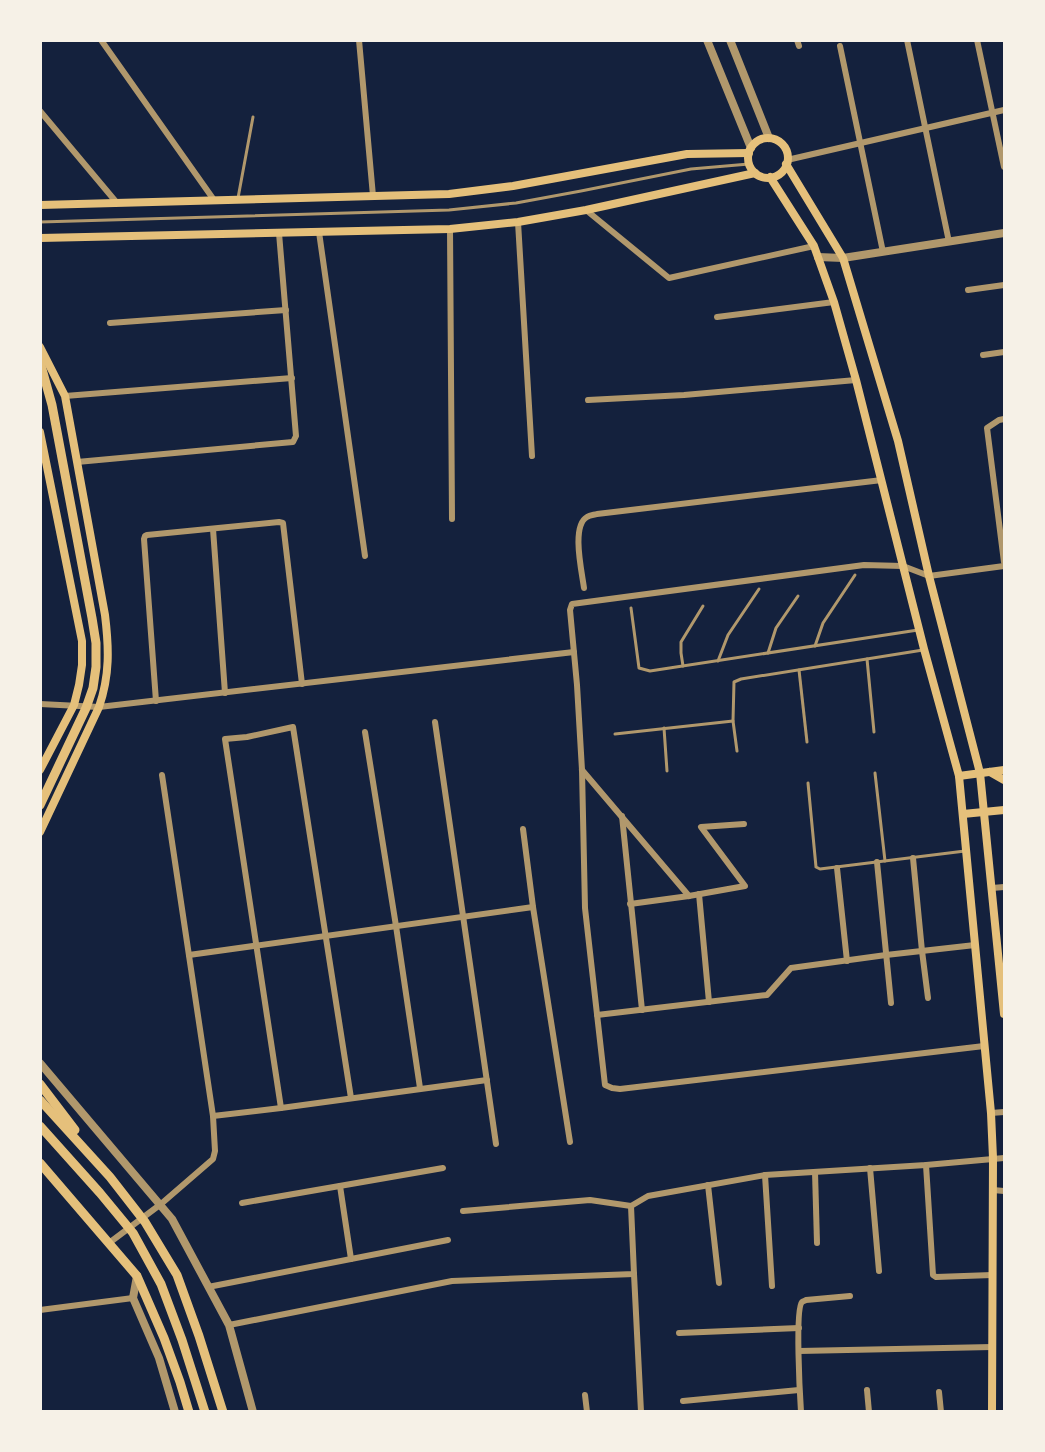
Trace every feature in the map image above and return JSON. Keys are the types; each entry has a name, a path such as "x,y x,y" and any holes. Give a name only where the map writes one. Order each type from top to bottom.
{"main road":[{"path":"787,162 780,173 770,177 760,176 749,164 750,150 758,140 769,138 783,144 787,162 843,258 898,441 929,576 984,772 984,812 1002,958 1005,1014"},
{"path":"40,205 449,194 513,186 687,154 750,150"},
{"path":"40,238 450,230 518,222 586,210 755,173"},
{"path":"770,177 814,246 834,302 959,776 993,1158 992,1412"},
{"path":"40,347 65,396 105,615 108,644 105,690 99,707 40,831"},
{"path":"40,362 52,405 96,643 93,688 86,708 40,805"},
{"path":"40,432 82,641 82,665 74,705 42,766"},
{"path":"959,776 1005,770"},
{"path":"984,772 1005,780"},
{"path":"963,814 1004,809"},
{"path":"40,1084 145,1222 177,1275 223,1412"},
{"path":"40,1100 110,1177"},
{"path":"40,1126 133,1233 161,1284 205,1412"},
{"path":"40,1163 137,1276 164,1338 189,1412"}],"street":[{"path":"101,40 214,200"},
{"path":"359,40 373,196"},
{"path":"707,40 750,150"},
{"path":"730,40 769,138"},
{"path":"907,40 949,242"},
{"path":"977,40 1005,167"},
{"path":"840,46 883,252"},
{"path":"787,162 1005,110"},
{"path":"40,111 117,203"},
{"path":"586,210 669,278 814,246"},
{"path":"518,222 532,456"},
{"path":"450,230 452,519"},
{"path":"319,232 365,556"},
{"path":"77,462 293,442 296,436 279,233"},
{"path":"818,257 843,258 1005,233"},
{"path":"968,290 1005,285"},
{"path":"717,317 834,302"},
{"path":"110,323 286,310"},
{"path":"983,355 1005,352"},
{"path":"65,396 292,378"},
{"path":"588,400 684,395 856,380"},
{"path":"984,1046 617,1089 605,1085 585,908 582,770 570,610 572,604 864,565 903,566 929,576 1005,564 987,428 1005,419"},
{"path":"584,588 578,539 582,524 587,517 882,480"},
{"path":"156,701 145,537 147,535 283,523 302,684"},
{"path":"213,529 225,693"},
{"path":"40,704 99,707 574,652"},
{"path":"435,722 496,1144"},
{"path":"281,1108 225,739 293,727 351,1098"},
{"path":"365,732 420,1089"},
{"path":"582,770 689,896"},
{"path":"109,1243 213,1159 216,1151 213,1116 162,775"},
{"path":"622,816 642,1010"},
{"path":"630,904 745,886 701,826 744,824"},
{"path":"523,829 570,1142"},
{"path":"913,858 928,998"},
{"path":"877,862 891,1003"},
{"path":"837,868 847,960"},
{"path":"992,888 1005,887"},
{"path":"699,894 709,1002"},
{"path":"189,956 533,907"},
{"path":"597,1015 767,995 791,968 975,945"},
{"path":"40,1063 172,1219 229,1325 253,1412"},
{"path":"213,1116 487,1080"},
{"path":"990,1113 1005,1112"},
{"path":"463,1211 590,1200 631,1206 648,1196 765,1175 1005,1158"},
{"path":"926,1165 933,1275 992,1275"},
{"path":"242,1203 443,1168"},
{"path":"870,1168 879,1271"},
{"path":"815,1172 817,1243"},
{"path":"765,1175 772,1286"},
{"path":"708,1185 719,1283"},
{"path":"340,1186 351,1259"},
{"path":"993,1190 1005,1191"},
{"path":"631,1206 641,1412"},
{"path":"208,1287 448,1240"},
{"path":"229,1325 452,1281 634,1274"},
{"path":"137,1276 133,1298 159,1358 175,1412"},
{"path":"801,1412 800,1305 803,1301 850,1296"},
{"path":"40,1310 133,1298"},
{"path":"679,1334 799,1328"},
{"path":"799,1351 992,1347"},
{"path":"683,1401 799,1390"},
{"path":"867,1390 869,1412"},
{"path":"939,1392 941,1412"},
{"path":"585,1395 587,1412"}],"lane":[{"path":"238,200 253,117"},
{"path":"40,222 449,210 516,202 691,169 749,164"},
{"path":"815,646 823,623 855,575"},
{"path":"718,661 728,635 759,589"},
{"path":"768,653 776,628 798,596"},
{"path":"683,666 681,642 703,606"},
{"path":"631,608 639,668 650,672 919,629"},
{"path":"737,751 733,721 734,682 924,649"},
{"path":"867,658 874,732"},
{"path":"799,669 807,742"},
{"path":"615,734 733,721"},
{"path":"664,728 667,771"},
{"path":"875,774 885,861"},
{"path":"807,783 816,867 837,868 966,851"}]}
